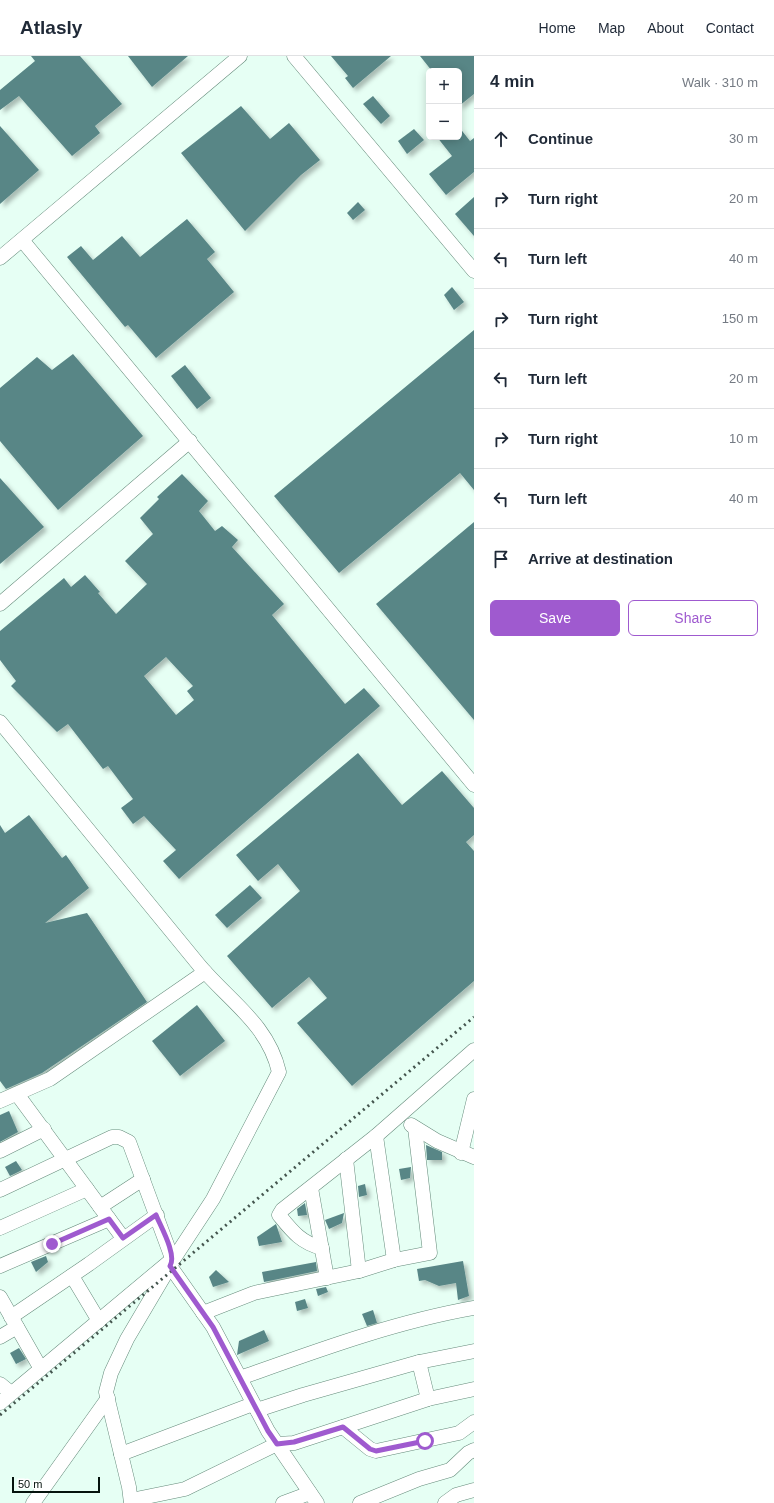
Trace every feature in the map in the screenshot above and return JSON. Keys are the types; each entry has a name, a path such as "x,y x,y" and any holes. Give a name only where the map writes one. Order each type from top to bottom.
{"street":[{"path":"0,258 240,56"},
{"path":"294,56 474,271"},
{"path":"22,240 474,785"},
{"path":"0,604 190,441"},
{"path":"0,722 205,972 252,1020 270,1044 279,1072 213,1199 171,1262 120,1353 108,1382 106,1392 122,1454 131,1501 172,1498 185,1488 277,1444 294,1442 428,1400 474,1389"},
{"path":"0,1101 50,1079 205,972"},
{"path":"322,1248 311,1245 300,1239 279,1215 282,1210 312,1188 376,1136 474,1050"},
{"path":"17,1094 123,1238"},
{"path":"400,1115 414,1128 426,1136 468,1155 474,1099"},
{"path":"203,1313 254,1293 359,1271 394,1260 430,1253 414,1128"},
{"path":"0,1151 44,1129"},
{"path":"376,1136 394,1260"},
{"path":"0,1190 112,1137 119,1137 129,1142 156,1215 171,1262 213,1327 255,1407 277,1444 314,1498 283,1503"},
{"path":"346,1159 359,1271"},
{"path":"100,1206 143,1179"},
{"path":"0,1228 87,1188"},
{"path":"312,1188 327,1278"},
{"path":"0,1337 14,1322 72,1276 156,1215"},
{"path":"0,1266 109,1219"},
{"path":"0,1403 171,1262"},
{"path":"72,1276 98,1321"},
{"path":"0,1297 40,1369"},
{"path":"240,1378 322,1349 399,1325 436,1314 474,1308"},
{"path":"122,1454 255,1407 419,1362 474,1351"},
{"path":"419,1362 428,1400"},
{"path":"0,1384 11,1393"},
{"path":"33,1503 108,1398"},
{"path":"343,1427 370,1449 376,1451 459,1433 474,1422"},
{"path":"360,1503 419,1479 450,1470 468,1452 474,1450"},
{"path":"445,1503 456,1495 474,1490"}],"building":[{"path":"31,56 80,56 122,104 95,126 100,133 72,156 19,96 0,110 0,90 35,61"},
{"path":"128,56 188,56 152,87"},
{"path":"331,56 391,56 353,88 345,78 348,76"},
{"path":"420,56 474,56 474,94 462,104 462,68 430,68"},
{"path":"373,96 390,116 381,124 363,104"},
{"path":"241,106 270,139 289,123 320,160 301,175 245,231 181,153"},
{"path":"0,126 39,170 0,204"},
{"path":"414,129 424,140 407,154 398,141"},
{"path":"462,131 470,141 474,138 474,172 446,195 429,174 452,156 439,140 462,140"},
{"path":"474,197 474,236 455,214"},
{"path":"358,202 365,210 353,220 347,213"},
{"path":"187,219 215,252 207,259 234,292 156,358 128,325 125,327 67,257 81,246 93,260 122,236 140,257"},
{"path":"452,287 464,302 454,310 444,295"},
{"path":"474,330 474,490 460,473 339,573 274,496"},
{"path":"73,354 143,436 58,510 0,441 0,388 37,357 52,370"},
{"path":"185,365 211,398 197,409 171,376"},
{"path":"182,474 208,501 199,511 215,531 222,526 238,540 232,547 284,604 272,615 345,704 364,688 380,706 179,879 163,861 176,850 144,816 133,824 121,808 133,799 108,766 103,769 68,724 57,732 11,686 16,681 0,660 0,631 64,578 71,587 85,575 116,614 147,584 125,561 153,534 140,518 159,499 157,497","holes":["166,657 193,686 187,691 194,700 176,715 144,676"]},
{"path":"0,478 44,527 0,564"},
{"path":"474,522 474,720 376,604"},
{"path":"358,753 402,805 442,771 474,808 474,835 466,842 474,851 474,981 352,1086 297,1023 327,998 309,977 272,1008 227,956 300,891 278,864 258,881 236,855"},
{"path":"29,815 62,858 66,855 89,888 45,923 87,913 147,1002 42,1073 6,1089 0,1081 0,825 5,833"},
{"path":"250,885 262,898 227,928 215,915"},
{"path":"197,1005 225,1041 180,1076 152,1041"},
{"path":"9,1111 18,1132 0,1142 0,1115"},
{"path":"426,1145 442,1152 442,1160 427,1160"},
{"path":"16,1161 22,1170 10,1176 5,1167"},
{"path":"411,1167 410,1178 401,1180 399,1169"},
{"path":"365,1184 367,1195 359,1197 358,1186"},
{"path":"305,1203 307,1215 298,1216 297,1209"},
{"path":"344,1213 342,1223 329,1229 325,1220"},
{"path":"276,1224 282,1242 259,1246 257,1237"},
{"path":"46,1256 48,1262 36,1272 31,1262"},
{"path":"463,1261 469,1296 458,1300 456,1283 439,1286 425,1280 419,1281 417,1269"},
{"path":"316,1262 317,1271 264,1282 262,1272"},
{"path":"216,1270 229,1282 213,1287 209,1277"},
{"path":"326,1287 328,1292 318,1296 316,1289"},
{"path":"305,1299 308,1308 297,1311 295,1302"},
{"path":"373,1310 377,1323 367,1326 362,1314"},
{"path":"264,1330 269,1341 237,1355 239,1341"},
{"path":"19,1348 26,1359 16,1364 10,1353"}],"railway":[{"path":"0,1415 474,1017"}],"route":[{"path":"52,1244 109,1219 123,1238 156,1215 172,1254 173,1262 170,1266 213,1327 268,1431 277,1444 289,1444 343,1427 370,1449 376,1451 425,1441"}]}
